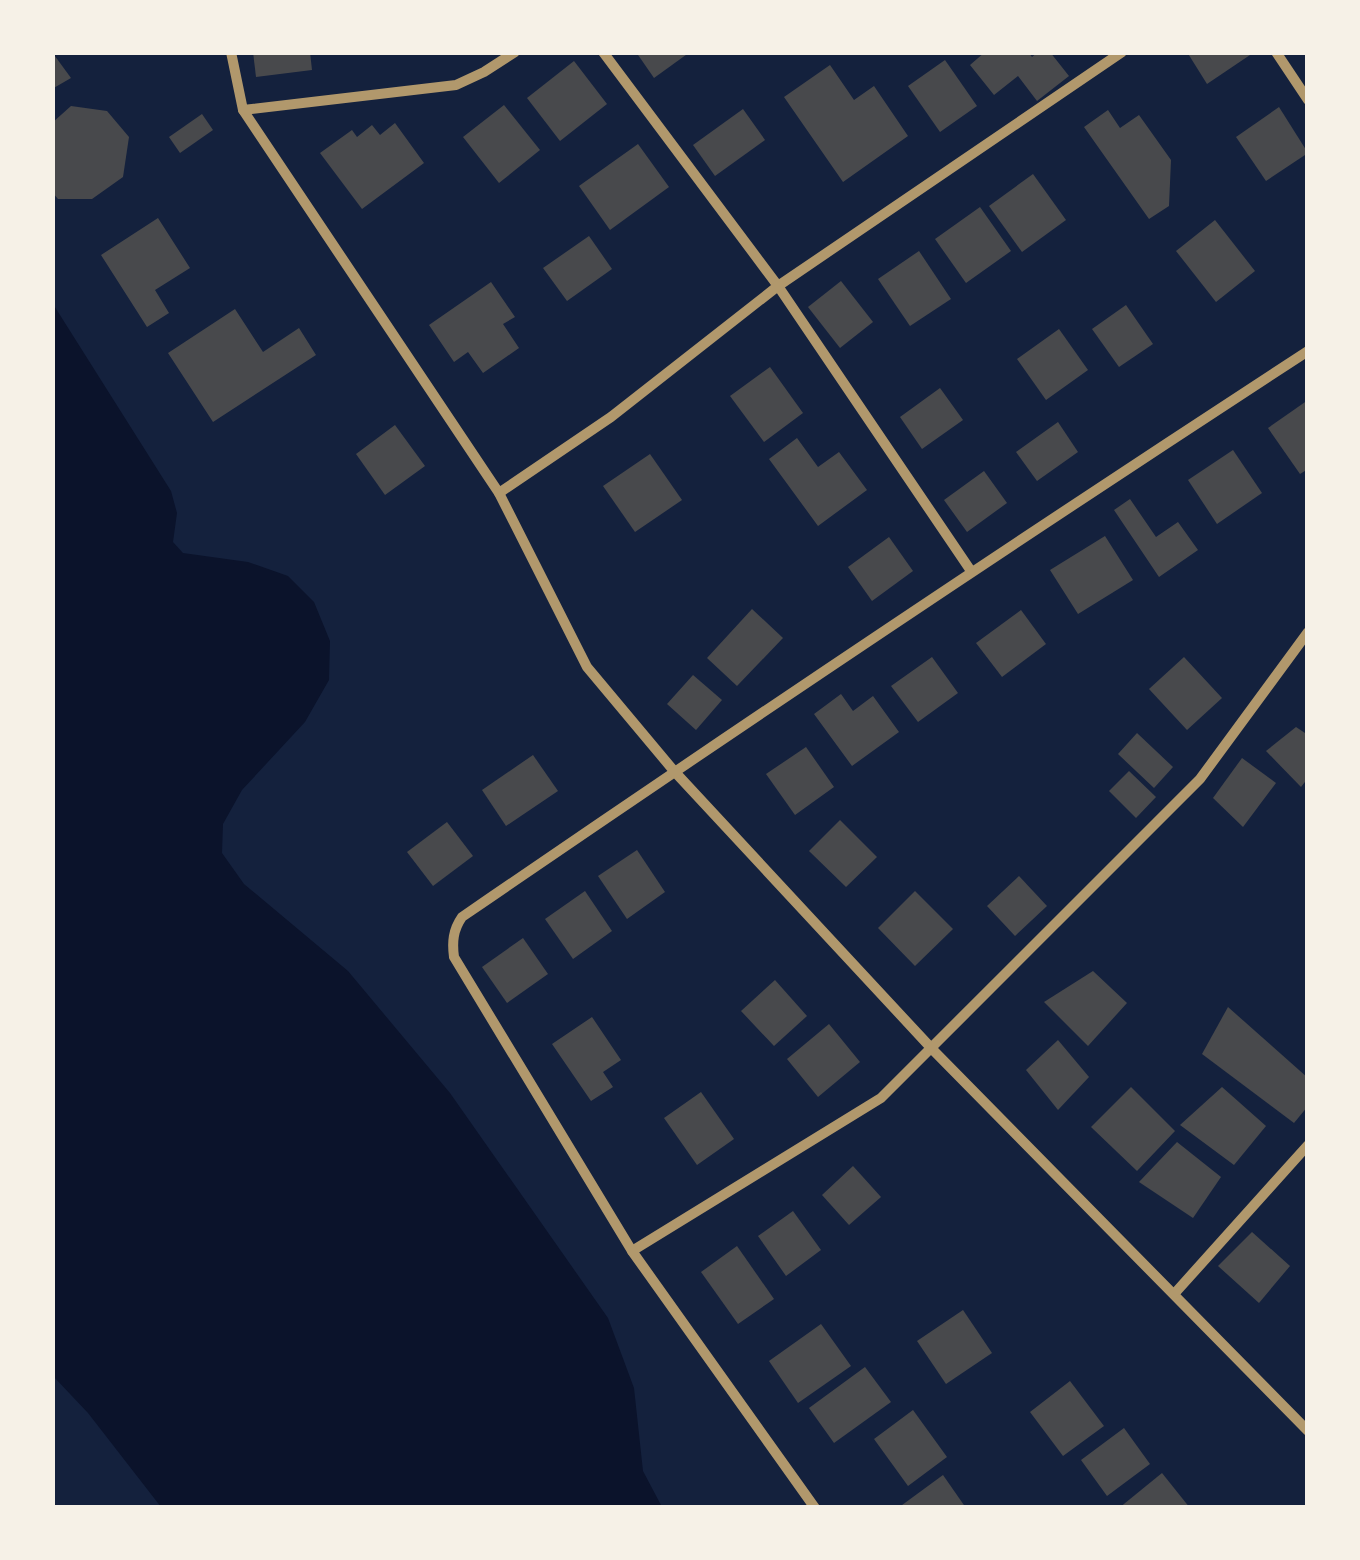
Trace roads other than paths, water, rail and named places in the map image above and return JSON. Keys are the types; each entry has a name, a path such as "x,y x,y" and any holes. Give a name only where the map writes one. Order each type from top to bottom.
{"street":[{"path":"231,52 243,110 499,493 587,668 674,772 933,1050 1308,1431"},
{"path":"243,110 456,85 515,52"},
{"path":"603,52 778,286 971,571"},
{"path":"499,493 611,417 778,286 1122,52"},
{"path":"1276,52 1308,100"},
{"path":"814,1508 632,1251 454,957 454,934 462,917 674,772 1308,350"},
{"path":"632,1251 882,1098 1200,779 1308,632"},
{"path":"1174,1293 1308,1145"}],"water":[{"path":"53,304 171,491 177,513 173,542 183,553 248,562 288,576 314,602 330,641 329,680 305,722 242,790 223,824 222,853 244,884 348,971 450,1093 608,1318 634,1388 643,1471 662,1507 161,1507 88,1413 53,1376"}]}
